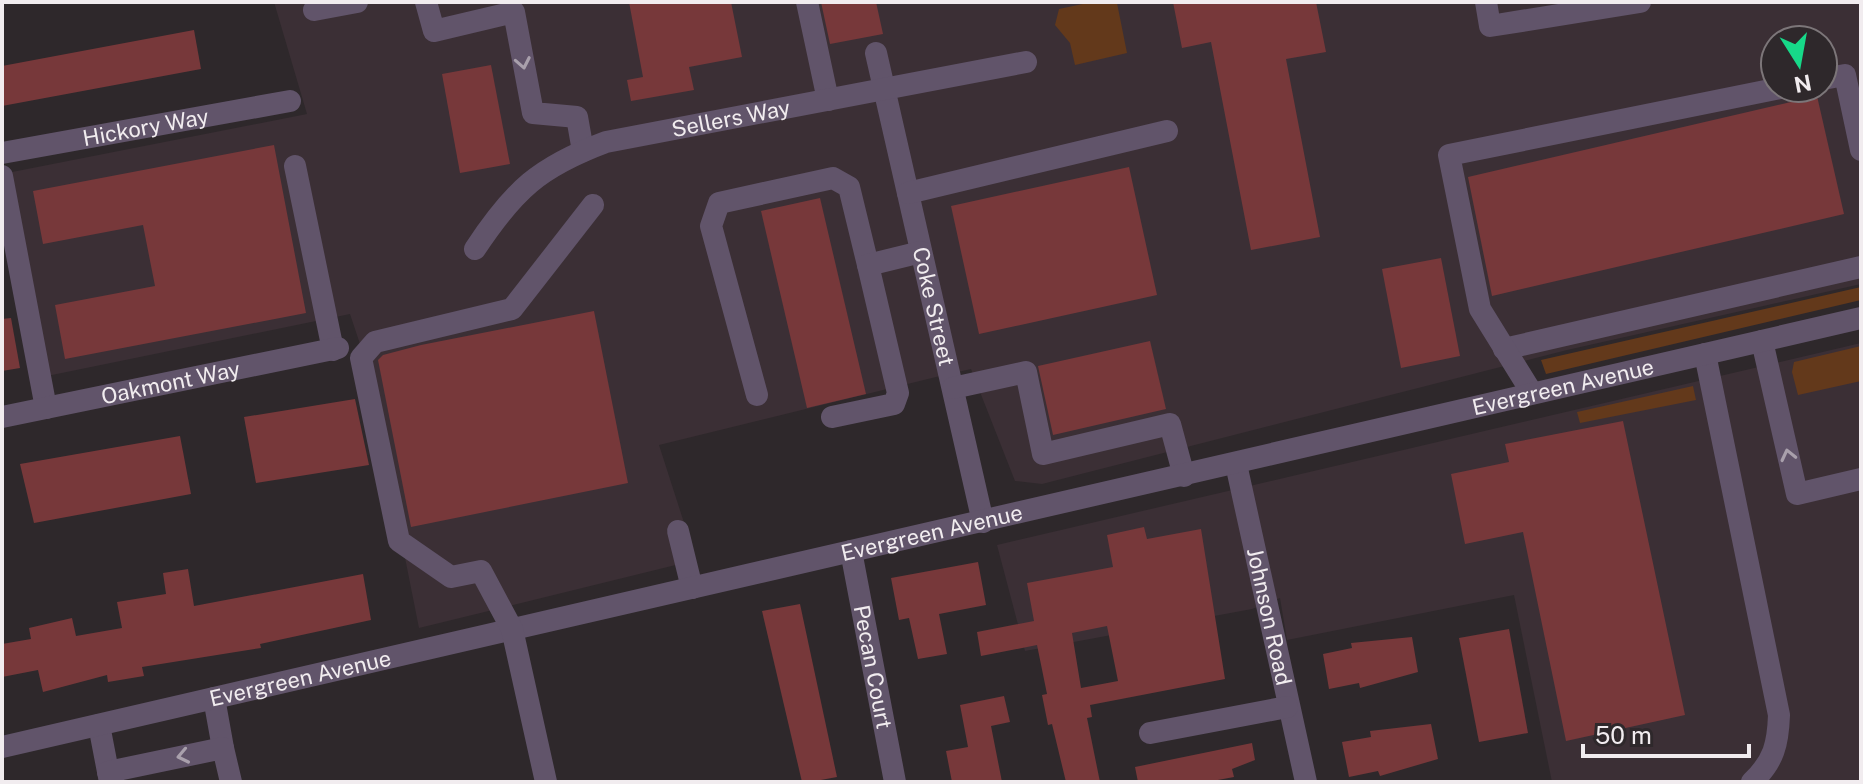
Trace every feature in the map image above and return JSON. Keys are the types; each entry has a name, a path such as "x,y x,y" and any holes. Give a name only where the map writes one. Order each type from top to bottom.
{"street":[{"path":"314,10 357,2"},
{"path":"426,2 434,31 514,12 533,113 577,117 583,151"},
{"path":"807,2 828,100"},
{"path":"1486,2 1490,26 1640,2"},
{"name":"Coke Street","path":"876,53 983,522"},
{"name":"Sellers Way","path":"475,249 523,187 559,160 606,142 1026,62"},
{"path":"1839,76 1845,75 1861,150"},
{"path":"1532,393 1480,309 1449,155 1759,92"},
{"name":"Hickory Way","path":"2,153 290,101"},
{"path":"908,193 1167,131"},
{"name":"Oakmont Way","path":"2,417 336,349 295,166"},
{"path":"2,176 46,408"},
{"path":"757,395 711,226 719,203 833,178 849,187 898,393 894,404 832,417"},
{"path":"546,782 512,629 481,571 451,577 399,541 361,358 375,342 512,309 593,205"},
{"path":"868,265 921,252"},
{"path":"1504,349 1861,267"},
{"name":"Evergreen Avenue","path":"2,747 1861,318"},
{"path":"1762,341 1797,494 1861,479"},
{"path":"1705,354 1779,715 1778,746 1765,770 1752,782"},
{"path":"953,388 1026,372 1043,454 1170,424 1184,476"},
{"name":"Johnson Road","path":"1236,464 1304,776"},
{"path":"678,531 692,588"},
{"name":"Pecan Court","path":"851,551 895,782"},
{"path":"214,698 231,782"},
{"path":"1150,733 1287,707"},
{"path":"99,725 109,777 223,748"}],"shaded area":[{"path":"274,2 1861,2 1861,284 1567,350 1042,484 1015,481 971,369 936,377 659,445 696,560 419,628 366,362 350,314 47,376 7,173 307,114"},
{"path":"1092,2 1117,3 1127,53 1075,65 1070,43 1055,25 1059,9"},
{"path":"1861,287 1861,300 1546,374 1541,360"},
{"path":"1861,343 1861,782 1552,782 1514,595 1287,640 1280,598 1252,609 1025,651 997,545"},
{"path":"1861,346 1861,381 1798,395 1792,372 1794,362"},
{"path":"1693,386 1696,400 1580,423 1577,412"}],"building":[{"path":"629,2 731,2 742,57 689,67 694,90 631,101 627,80 643,77"},
{"path":"821,2 876,2 883,34 830,44"},
{"path":"1173,2 1316,2 1326,52 1286,59 1320,237 1251,250 1211,42 1182,48"},
{"path":"194,30 201,69 2,106 2,66"},
{"path":"491,65 510,164 460,173 442,74"},
{"path":"1783,104 1819,104 1844,214 1492,296 1468,177"},
{"path":"274,145 306,313 65,359 55,305 155,286 143,225 43,244 33,191"},
{"path":"1129,167 1157,295 979,334 951,206"},
{"path":"820,198 866,394 807,408 761,211"},
{"path":"1441,258 1460,356 1401,368 1382,269"},
{"path":"594,311 628,483 411,527 378,360 383,355 421,345"},
{"path":"11,318 20,368 2,371 2,319"},
{"path":"1150,341 1166,409 1053,435 1038,366"},
{"path":"355,399 369,465 256,483 244,417"},
{"path":"1623,421 1685,715 1566,741 1523,532 1465,544 1451,474 1509,462 1505,444"},
{"path":"180,436 191,494 34,523 20,464"},
{"path":"1144,527 1147,539 1201,529 1225,679 1090,705 1092,717 1087,718 1100,782 1066,782 1052,724 1048,725 1042,695 1047,694 1037,645 981,656 977,632 1034,621 1027,583 1113,567 1107,535","holes":["1107,626 1118,681 1081,688 1072,633"]},
{"path":"978,562 986,605 939,614 947,654 918,659 909,618 899,620 891,578"},
{"path":"188,569 194,606 363,574 371,620 260,644 261,648 142,667 144,676 108,682 107,675 43,692 38,670 2,677 2,644 31,639 29,628 72,618 76,636 122,628 117,602 166,594 163,573"},
{"path":"800,604 837,777 810,782 802,782 762,611"},
{"path":"1509,629 1528,733 1479,742 1459,638"},
{"path":"1412,637 1418,672 1360,688 1359,683 1329,689 1323,654 1352,648 1351,643"},
{"path":"1004,696 1010,722 991,726 1002,782 952,782 946,751 968,747 960,705"},
{"path":"1431,724 1438,759 1380,776 1378,771 1349,777 1342,742 1371,737 1370,731"},
{"path":"1252,743 1255,760 1232,769 1234,777 1207,782 1138,782 1135,767"}]}
